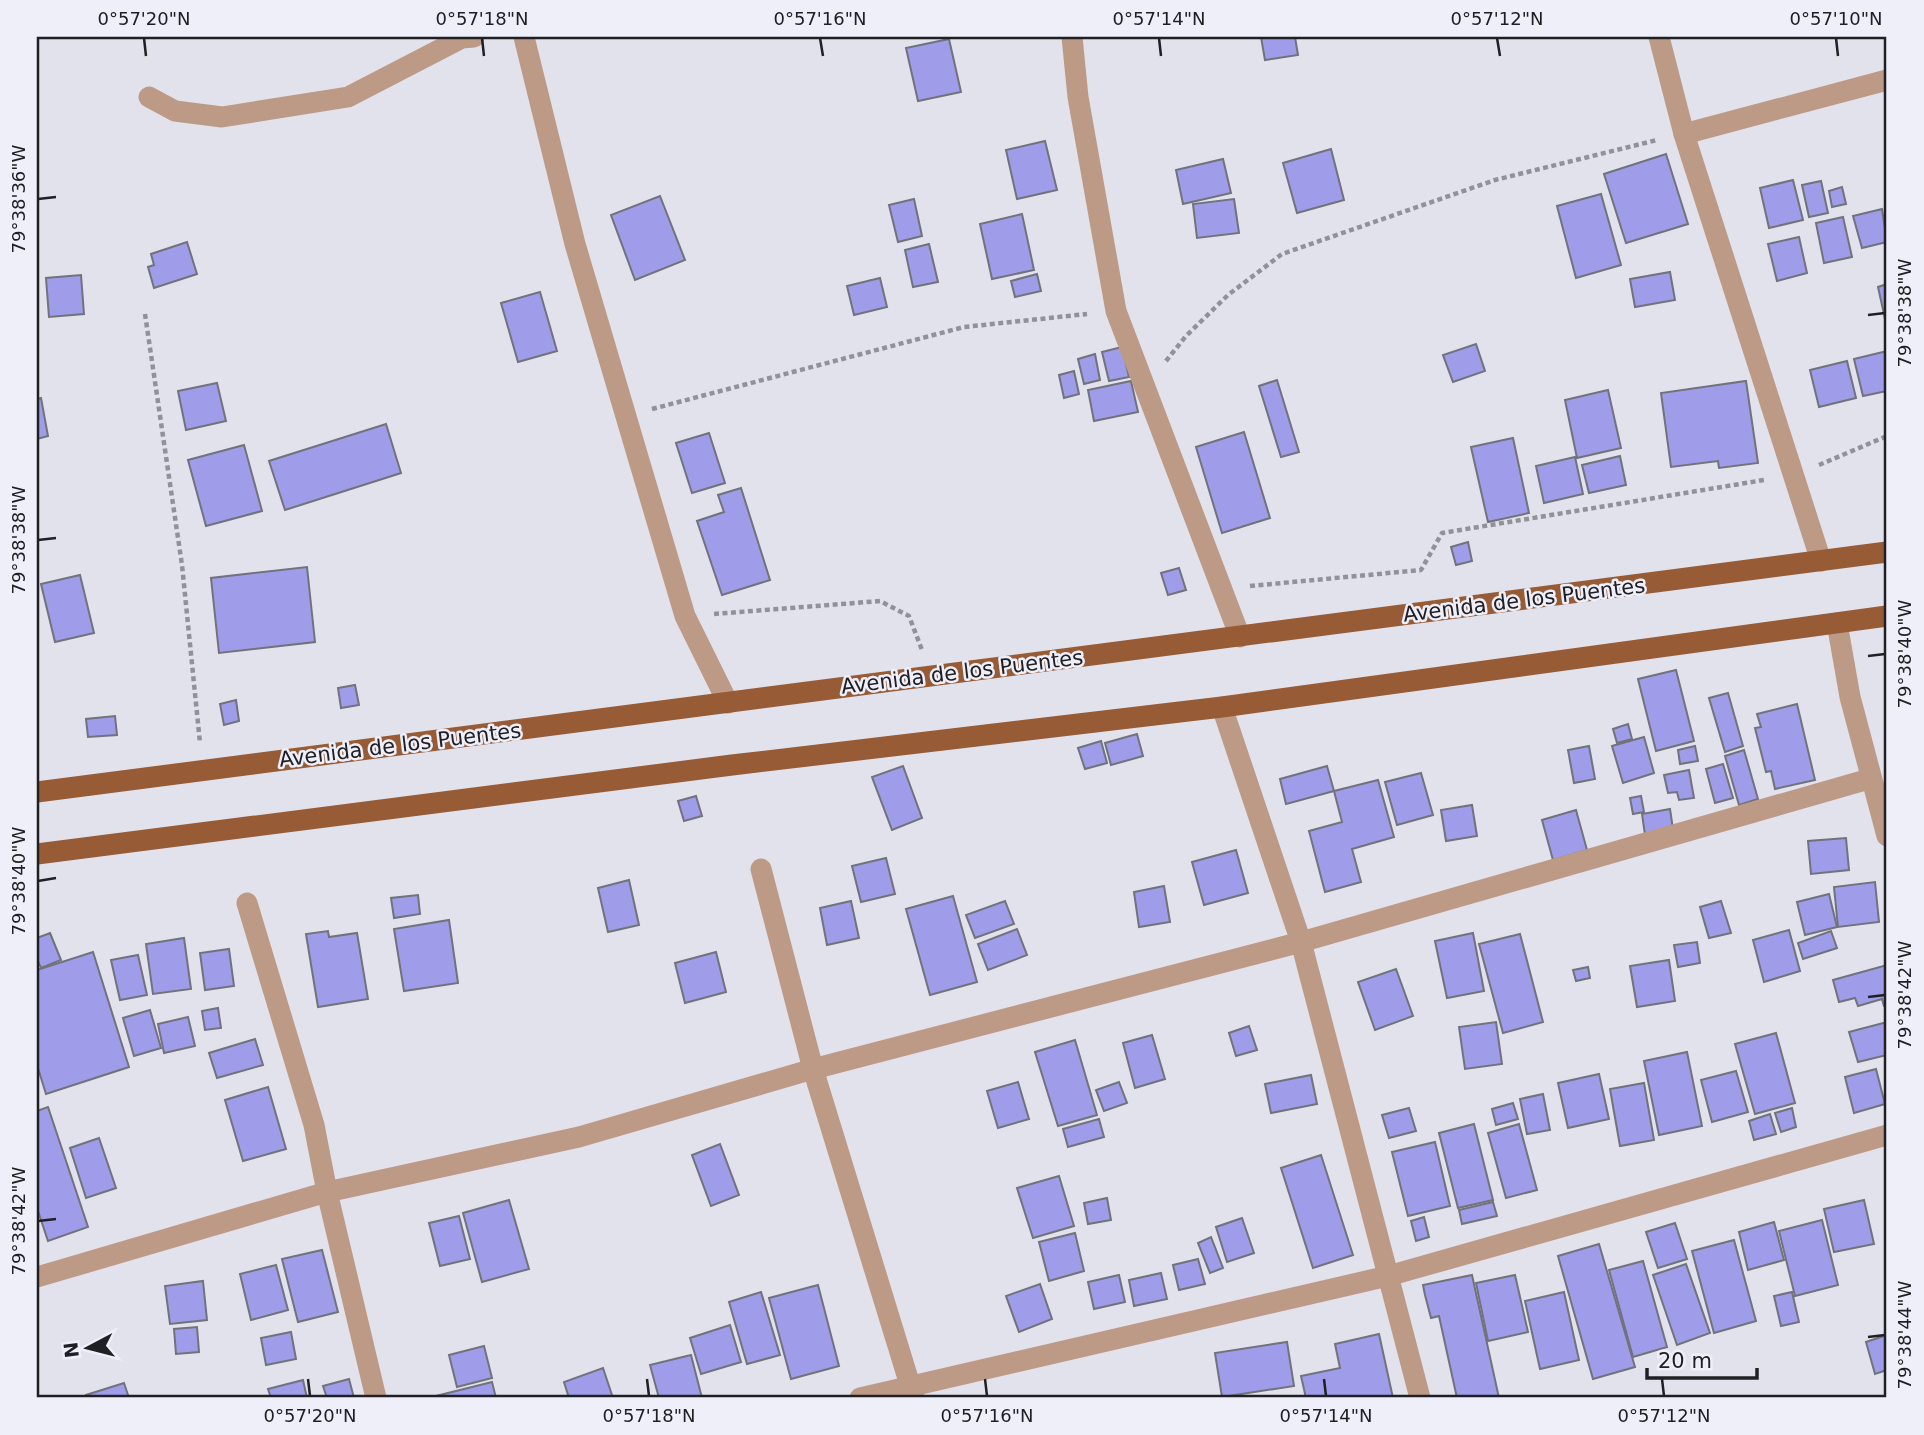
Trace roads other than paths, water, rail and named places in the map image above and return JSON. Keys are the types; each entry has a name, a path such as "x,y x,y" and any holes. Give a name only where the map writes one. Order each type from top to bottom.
{"main road":[{"name":"Avenida de los Puentes","path":"37,792 1887,552"},
{"path":"37,854 732,765 1222,707 1887,616"}],"street":[{"path":"149,97 175,111 222,117 348,97 462,38 474,37"},
{"path":"523,37 576,244 685,616 727,703"},
{"path":"1072,37 1078,97 1116,311 1240,636"},
{"path":"1659,37 1684,134 1821,561"},
{"path":"1684,134 1887,80"},
{"path":"1837,623 1850,697 1887,836"},
{"path":"1222,707 1301,942 1420,1398"},
{"path":"37,1277 327,1192 579,1137 813,1069 1301,942 1870,779"},
{"path":"761,869 813,1069 912,1392"},
{"path":"247,903 314,1125 327,1192 376,1398"},
{"path":"860,1398 912,1392 1388,1276 1887,1135"}]}
